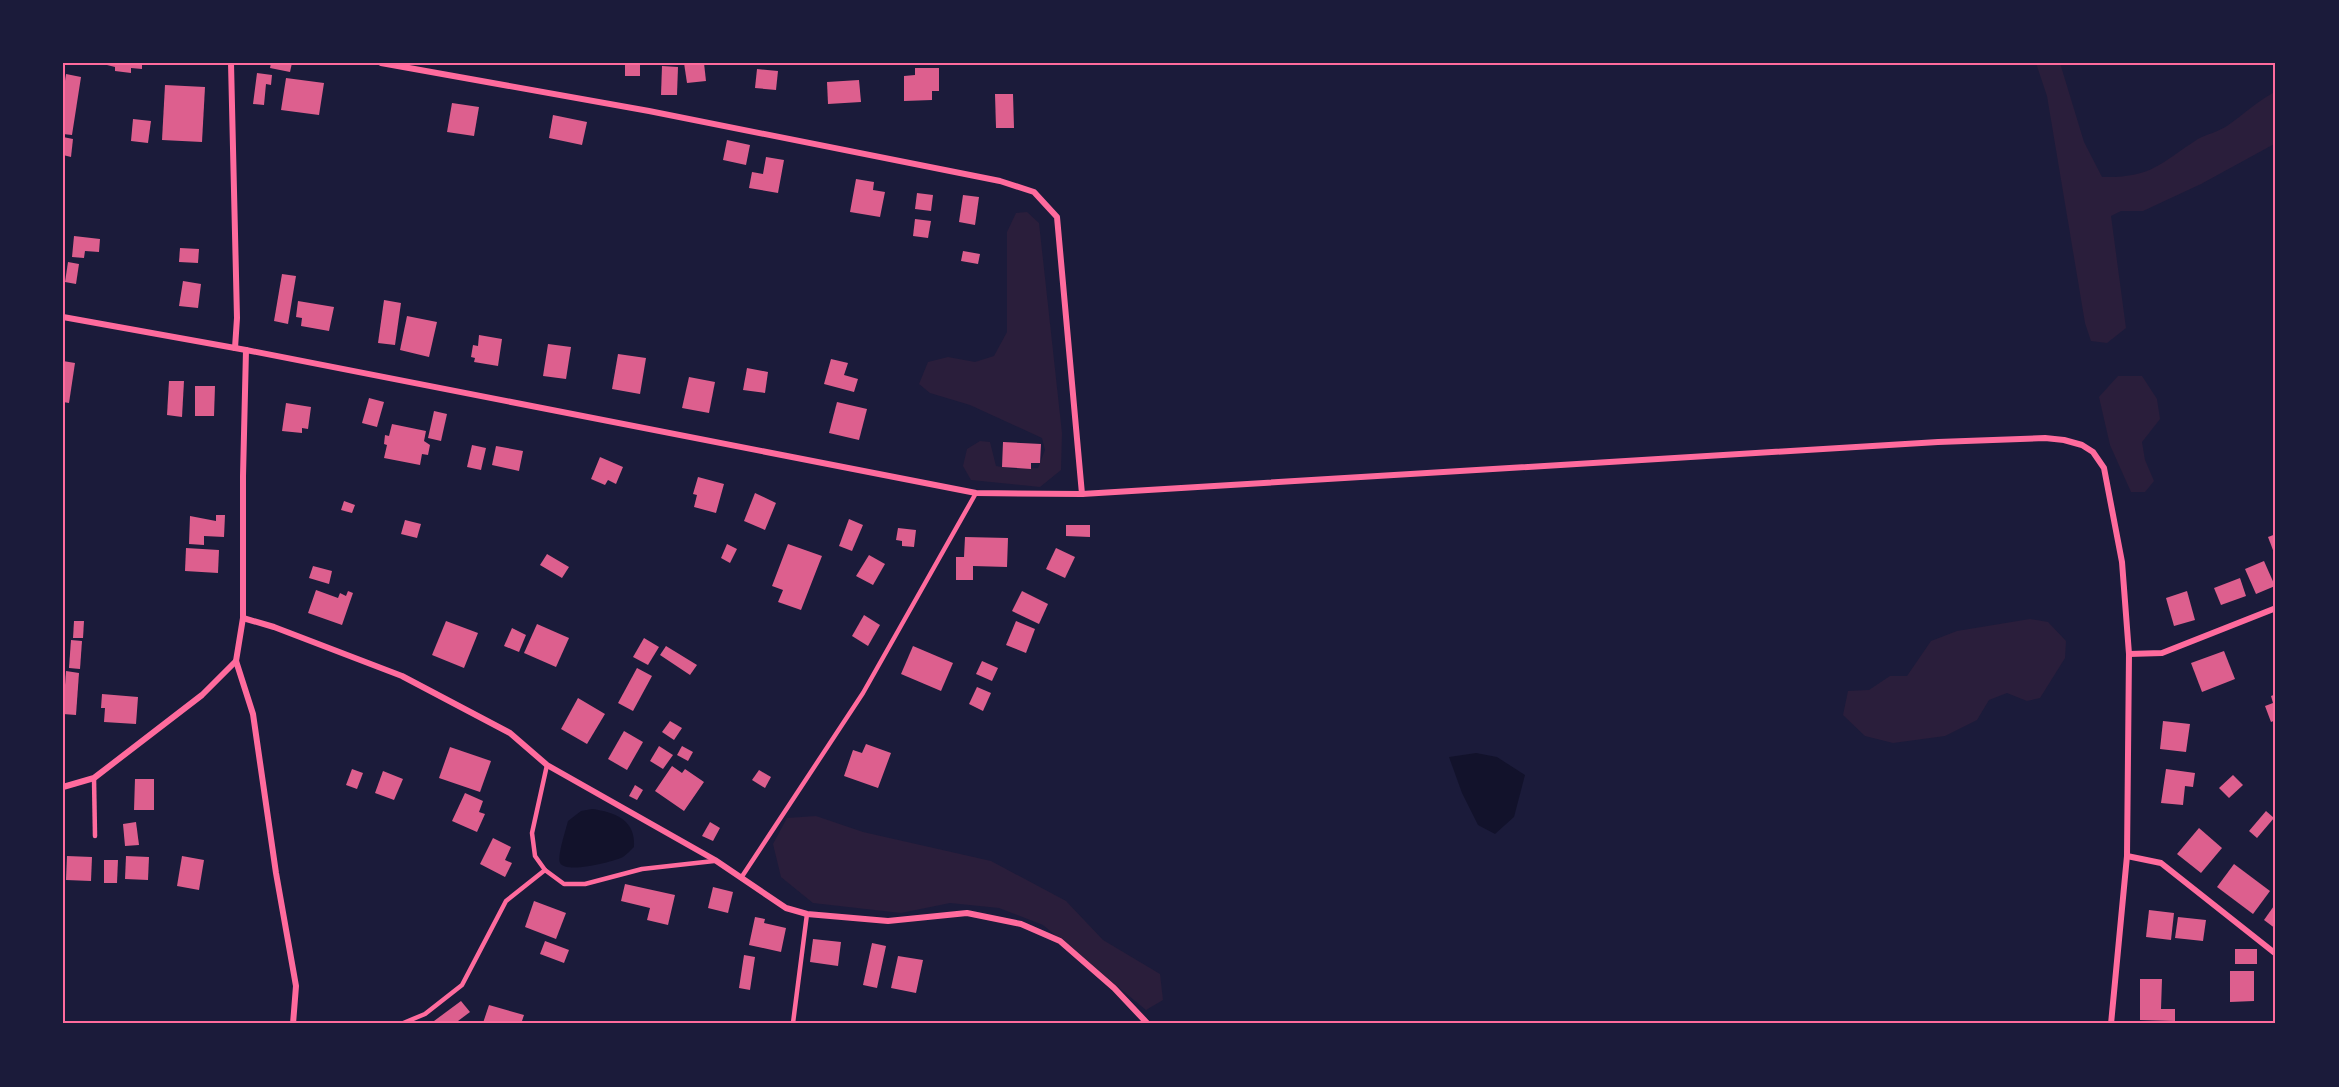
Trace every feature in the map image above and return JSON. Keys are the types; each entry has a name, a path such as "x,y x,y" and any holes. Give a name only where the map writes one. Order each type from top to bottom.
{"street":[{"path":"231,63 237,306 235,348"},
{"path":"381,63 650,111 1000,181 1034,192 1057,216 1082,494"},
{"path":"63,317 246,350 976,493 1082,494 1927,443 2045,438 2082,445 2093,452 2104,468 2122,562 2129,654 2127,856 2111,1024"},
{"path":"246,350 243,618 236,661 253,714 276,873 296,986 293,1024"},
{"path":"2129,654 2162,653 2276,608"},
{"path":"243,618 274,627 402,676 510,733 547,765 715,860 786,908 807,914 888,921 967,913 1022,924 1060,941 1114,988 1148,1024"},
{"path":"63,787 94,778 202,695 236,661"},
{"path":"2127,856 2162,863 2276,954"}],"lane":[{"path":"741,878 863,693 976,493"},
{"path":"547,765 532,833 535,855 545,870 564,884 585,884 642,869 715,860"},
{"path":"94,778 95,836"},
{"path":"401,1024 424,1014 462,984 506,901 545,870"},
{"path":"793,1023 807,914"}],"shaded area":[{"path":"2036,63 2060,63 2084,142 2102,177 2133,175 2154,168 2198,139 2227,126 2276,91 2276,143 2201,184 2143,211 2121,211 2111,216 2126,328 2107,343 2091,341 2085,323 2047,96"},
{"path":"1027,212 1039,223 1062,433 1061,470 1040,487 971,480 963,466 967,449 980,441 990,442 996,466 1013,469 1038,468 1045,450 1042,438 970,405 930,393 919,384 928,362 948,357 975,362 994,356 1007,332 1007,232 1016,213"},
{"path":"2118,376 2142,376 2157,399 2160,419 2142,442 2145,460 2154,481 2145,492 2131,492 2110,445 2099,397"},
{"path":"2030,619 2048,622 2066,641 2065,658 2040,698 2027,701 2007,693 1989,700 1977,720 1945,736 1893,743 1865,736 1843,715 1848,691 1869,690 1890,676 1907,676 1931,641 1957,631"},
{"path":"1476,753 1497,757 1525,775 1514,817 1495,834 1478,825 1462,793 1449,757"},
{"path":"592,809 609,812 628,824 632,830 634,847 623,857 610,862 580,867 564,866 559,860 568,821 581,811"},
{"path":"816,816 863,832 991,861 1066,901 1103,940 1160,974 1163,1000 1146,1010 1043,925 999,908 950,903 901,913 813,903 781,877 773,844 787,818"}],"building":[{"path":"107,63 142,63 142,69 131,68 131,73 115,71 115,67"},
{"path":"271,63 292,63 290,72 270,68"},
{"path":"625,63 640,63 640,76 625,76"},
{"path":"684,63 704,63 706,81 687,83"},
{"path":"662,66 678,67 677,95 661,95"},
{"path":"915,68 939,68 939,91 932,91 932,100 904,101 904,76 915,75"},
{"path":"757,69 778,71 776,90 755,88"},
{"path":"257,73 272,75 271,85 266,84 264,105 253,104"},
{"path":"66,74 81,77 72,135 63,134 63,94"},
{"path":"286,78 324,83 319,115 281,110"},
{"path":"859,80 861,102 828,104 827,82"},
{"path":"165,85 205,87 202,142 162,140"},
{"path":"995,94 1013,94 1014,128 996,128"},
{"path":"452,103 479,107 474,136 447,132"},
{"path":"553,115 587,122 582,145 549,138"},
{"path":"133,119 151,121 148,143 131,141"},
{"path":"63,137 73,139 71,157 63,155"},
{"path":"727,140 750,145 746,165 723,160"},
{"path":"766,157 784,160 778,193 749,188 752,172 763,174"},
{"path":"856,179 874,182 873,190 885,192 880,217 850,212"},
{"path":"917,193 933,195 931,211 915,209"},
{"path":"963,195 979,197 975,225 959,222"},
{"path":"915,219 931,221 928,238 913,236"},
{"path":"74,236 100,239 99,252 85,251 84,258 72,257"},
{"path":"180,248 199,249 198,263 179,262"},
{"path":"963,251 980,254 978,264 961,261"},
{"path":"68,262 79,264 76,284 65,282"},
{"path":"282,274 296,276 288,324 274,321"},
{"path":"183,281 201,284 198,308 179,306"},
{"path":"384,300 401,303 395,345 378,343"},
{"path":"298,301 334,307 329,331 301,326 302,318 296,317"},
{"path":"407,316 437,322 429,357 400,350"},
{"path":"479,335 502,339 498,366 474,362 475,358 471,357 473,345 478,346"},
{"path":"548,344 571,347 566,379 543,376"},
{"path":"618,354 646,358 640,394 612,389"},
{"path":"831,359 848,363 844,375 858,379 854,392 824,384"},
{"path":"63,361 75,363 69,403 63,402"},
{"path":"747,368 768,372 765,393 743,390"},
{"path":"689,377 715,382 709,413 682,408"},
{"path":"169,381 184,381 182,417 167,415"},
{"path":"195,386 215,386 214,416 195,416"},
{"path":"369,398 384,402 377,427 362,423"},
{"path":"837,402 867,409 859,440 829,433"},
{"path":"286,403 311,407 308,429 302,428 302,433 282,431"},
{"path":"434,411 447,414 441,441 428,438"},
{"path":"392,424 426,431 424,441 430,445 428,455 422,454 420,465 384,458 387,445 384,444 385,435 389,436"},
{"path":"1003,442 1041,444 1040,463 1031,463 1031,469 1002,467"},
{"path":"472,445 486,448 481,470 467,467"},
{"path":"496,446 523,451 519,471 492,465"},
{"path":"600,457 623,467 616,484 608,480 605,485 591,479"},
{"path":"698,477 724,484 716,513 694,507 697,495 693,494"},
{"path":"755,493 776,503 765,530 744,521"},
{"path":"344,501 355,505 352,513 341,510"},
{"path":"216,515 225,515 224,537 204,536 204,545 189,544 190,516 216,521"},
{"path":"849,519 863,525 852,551 839,546"},
{"path":"405,520 421,524 417,538 401,534"},
{"path":"1066,525 1090,525 1090,537 1066,536"},
{"path":"898,528 916,530 914,547 902,546 902,541 896,540"},
{"path":"2276,534 2276,558 2268,537"},
{"path":"965,537 1008,538 1007,567 973,566 973,580 956,580 956,557 964,557"},
{"path":"727,544 737,549 730,563 721,558"},
{"path":"788,544 822,556 801,610 778,602 783,590 772,586"},
{"path":"186,548 219,550 218,573 185,571"},
{"path":"1056,548 1075,557 1065,578 1046,569"},
{"path":"547,554 569,567 562,578 540,565"},
{"path":"869,555 885,564 873,585 856,576"},
{"path":"2264,561 2275,586 2256,594 2245,569"},
{"path":"313,566 332,571 329,584 309,578"},
{"path":"2240,578 2246,596 2221,605 2214,588"},
{"path":"316,590 338,598 340,593 346,596 348,591 353,593 342,625 308,613"},
{"path":"1022,591 1048,604 1039,624 1012,611"},
{"path":"2187,591 2195,620 2174,626 2166,598"},
{"path":"864,615 880,625 868,646 852,636"},
{"path":"74,621 84,621 83,638 73,638"},
{"path":"446,621 478,633 464,668 432,655"},
{"path":"1016,621 1035,629 1026,653 1006,645"},
{"path":"537,624 569,638 556,667 524,653"},
{"path":"512,628 526,635 519,652 504,646"},
{"path":"644,638 659,647 648,665 633,657"},
{"path":"71,640 82,641 80,669 69,668"},
{"path":"666,646 697,665 690,675 660,655"},
{"path":"913,646 953,663 941,691 901,674"},
{"path":"2224,651 2235,679 2202,692 2191,663"},
{"path":"982,661 998,668 992,681 976,674"},
{"path":"637,668 652,676 633,711 618,703"},
{"path":"66,671 79,673 76,715 63,714"},
{"path":"977,687 991,693 983,711 969,704"},
{"path":"102,694 138,697 136,724 104,722 105,708 101,708"},
{"path":"2276,694 2276,720 2271,722 2265,706 2273,703 2271,696"},
{"path":"578,698 605,714 587,744 561,729"},
{"path":"670,721 682,728 674,740 662,732"},
{"path":"2163,721 2190,724 2186,752 2160,749"},
{"path":"624,731 643,742 627,770 608,759"},
{"path":"866,744 891,753 878,788 844,776 853,750 862,753"},
{"path":"659,746 673,755 663,769 650,761"},
{"path":"682,746 693,752 688,761 677,755"},
{"path":"450,747 491,761 480,792 439,778"},
{"path":"672,766 682,773 685,769 704,782 684,811 655,791"},
{"path":"352,769 363,773 357,789 346,785"},
{"path":"2166,769 2195,773 2193,787 2185,786 2183,805 2161,803"},
{"path":"759,770 771,777 765,788 752,780"},
{"path":"383,771 403,779 394,800 375,793"},
{"path":"2233,775 2243,785 2229,798 2219,788"},
{"path":"135,779 154,779 154,810 134,810"},
{"path":"635,785 643,790 637,800 629,796"},
{"path":"465,793 483,801 479,812 485,814 477,832 452,821"},
{"path":"2266,811 2274,818 2257,838 2249,831"},
{"path":"136,822 139,845 125,846 123,824"},
{"path":"710,822 720,828 713,841 702,836"},
{"path":"2199,828 2222,848 2201,873 2177,854"},
{"path":"493,838 511,847 505,860 512,863 505,877 480,864"},
{"path":"67,856 92,857 91,881 66,880"},
{"path":"126,856 149,857 148,880 125,879"},
{"path":"182,856 204,860 199,890 177,886"},
{"path":"104,860 118,860 117,883 104,883"},
{"path":"2234,864 2270,891 2253,914 2217,887"},
{"path":"625,884 675,895 668,925 647,920 650,908 621,901"},
{"path":"713,887 733,892 728,913 708,908"},
{"path":"534,901 566,913 556,939 525,927"},
{"path":"2276,903 2276,929 2264,920"},
{"path":"2149,910 2174,913 2171,940 2146,937"},
{"path":"755,917 765,919 764,923 786,928 781,952 749,945"},
{"path":"2178,917 2206,920 2203,941 2175,938"},
{"path":"813,939 841,942 838,966 810,962"},
{"path":"545,941 569,950 564,963 540,954"},
{"path":"872,943 886,946 877,988 863,985"},
{"path":"2235,949 2257,949 2257,964 2235,964"},
{"path":"744,955 755,957 750,990 739,988"},
{"path":"898,956 923,960 916,993 891,988"},
{"path":"2230,971 2254,971 2254,1001 2230,1002"},
{"path":"2140,979 2162,979 2161,1009 2175,1009 2175,1021 2140,1020"},
{"path":"461,1001 470,1012 454,1024 436,1024 434,1021"},
{"path":"489,1005 524,1015 521,1024 483,1023"}]}
